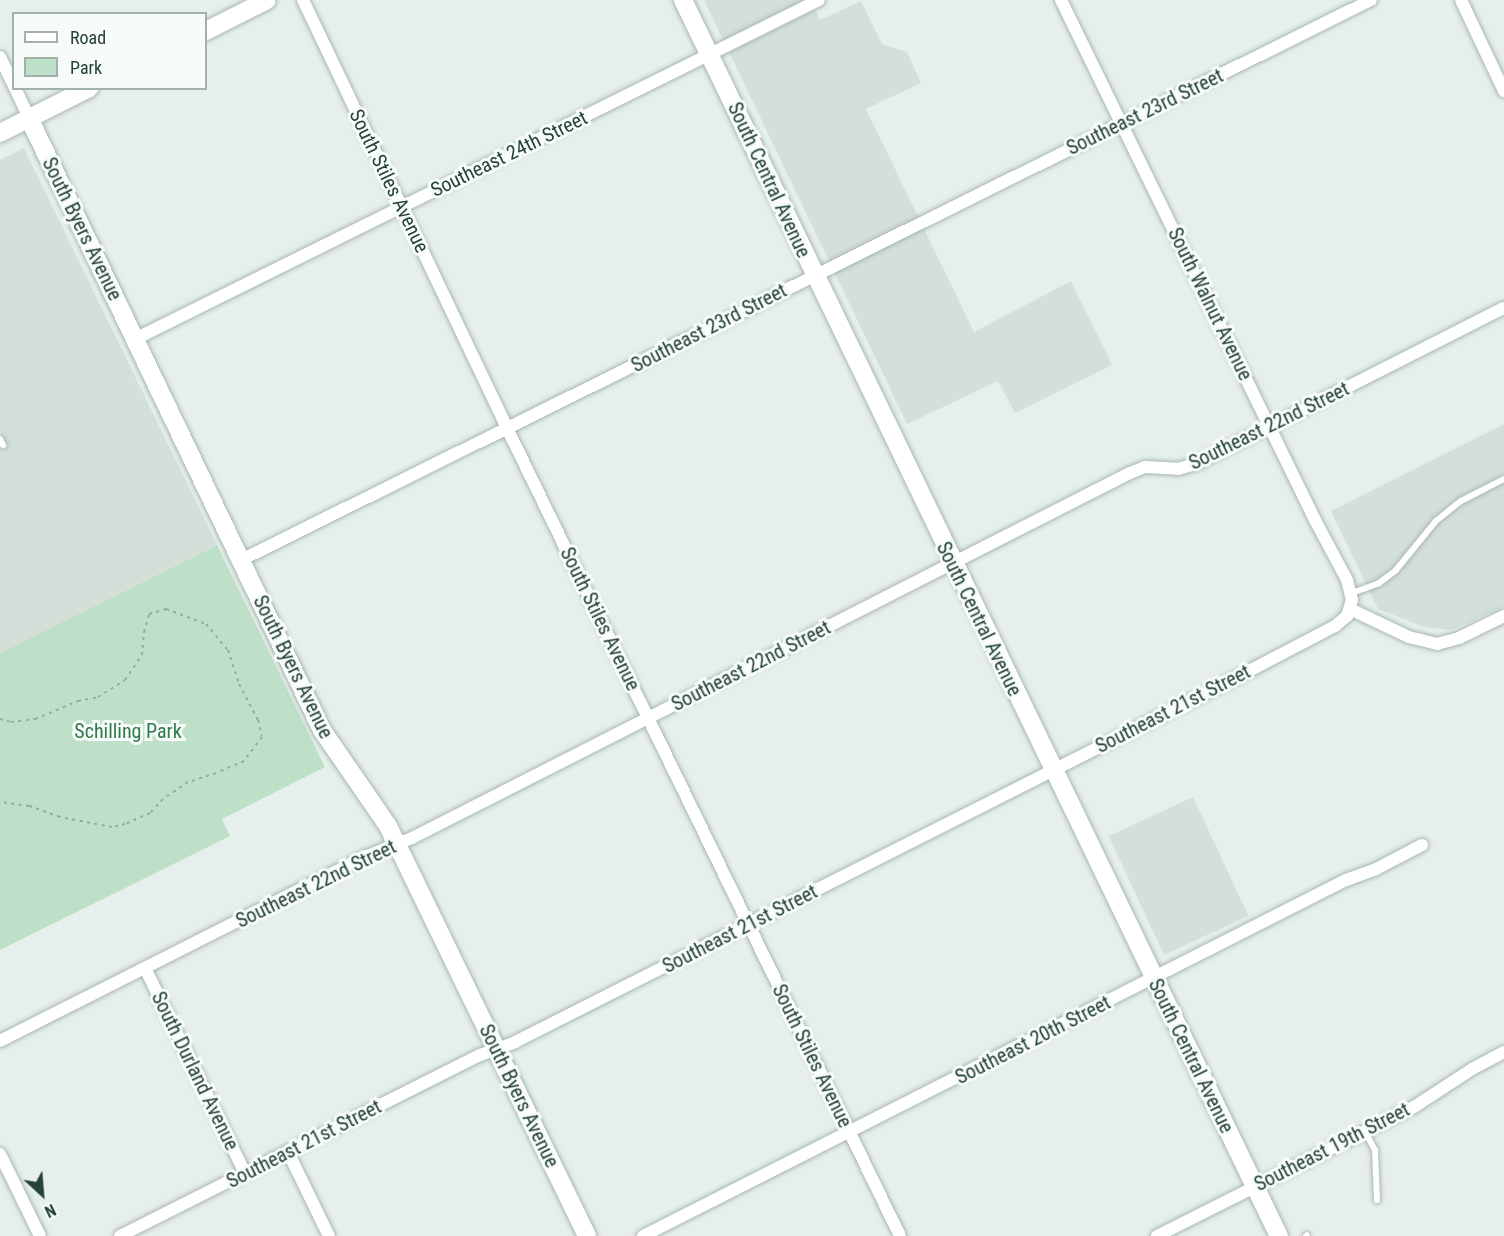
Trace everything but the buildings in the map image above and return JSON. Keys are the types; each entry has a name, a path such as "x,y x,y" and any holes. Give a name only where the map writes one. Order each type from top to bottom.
{"street":[{"path":"207,30 267,0"},
{"name":"South Stiles Avenue","path":"303,0 747,925 900,1236"},
{"name":"South Central Avenue","path":"683,0 952,563 1279,1236"},
{"name":"Southeast 24th Street","path":"135,339 819,0"},
{"name":"South Walnut Avenue","path":"1061,0 1352,592"},
{"name":"Southeast 23rd Street","path":"241,560 1371,0"},
{"path":"1461,0 1504,91"},
{"name":"South Byers Avenue","path":"0,57 12,83"},
{"name":"South Byers Avenue","path":"15,90 327,740 373,801 397,844 587,1236"},
{"path":"0,133 85,90"},
{"name":"Southeast 22nd Street","path":"0,1041 367,856 397,844 648,718 1139,468 1187,467 1504,308"},
{"path":"1352,592 1350,609 1424,643 1447,643 1504,616"},
{"name":"Southeast 21st Street","path":"120,1236 469,1060 515,1042 1053,770 1335,626 1342,622 1350,609"},
{"name":"Southeast 20th Street","path":"643,1236 850,1134 1346,880 1376,869 1422,845"},
{"name":"South Durland Avenue","path":"145,968 245,1173"},
{"name":"Southeast 19th Street","path":"1157,1236 1414,1107 1472,1069 1504,1052"},
{"path":"288,1152 329,1236"},
{"path":"2,1162 40,1236"}],"lane":[{"path":"1352,592 1379,583 1396,570 1436,521 1461,501 1504,479"},
{"path":"1365,1131 1375,1150 1377,1200"}],"path":[{"path":"0,719 11,722 35,718 78,701 98,697 125,680 142,656 144,632 149,615 166,609 206,624 228,650 239,684 258,720 262,737 244,761 188,782 163,799 150,813 125,824 111,827 60,817 28,806 0,802"}],"shaded area":[{"path":"704,0 811,0 820,20 861,1 882,44 907,52 921,83 866,109 974,332 1071,281 1112,365 1015,413 998,381 907,424"},
{"path":"24,148 217,545 0,653 0,160"},
{"path":"1504,424 1504,607 1451,630 1424,627 1378,609 1331,511"},
{"path":"1193,797 1248,916 1164,955 1109,836"}],"green space":[{"name":"Schilling Park","path":"217,545 325,767 222,819 230,836 0,950 0,653"}]}
